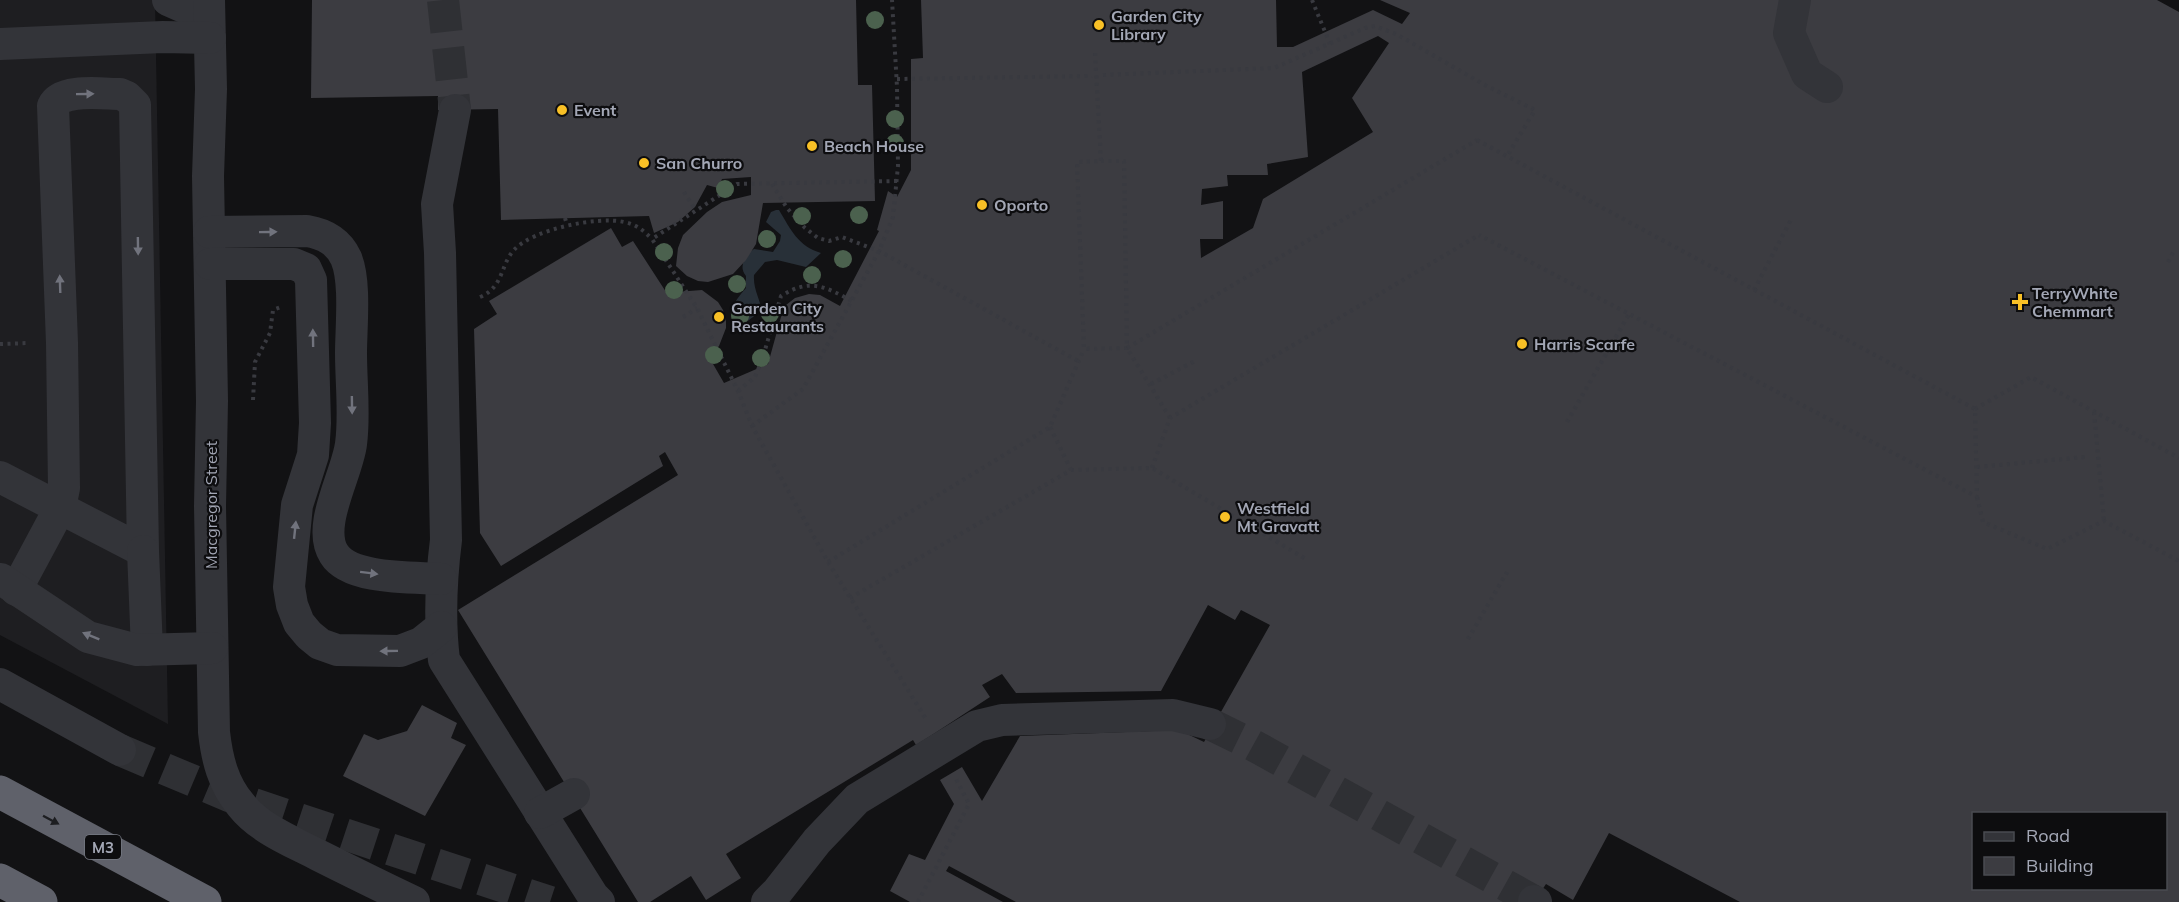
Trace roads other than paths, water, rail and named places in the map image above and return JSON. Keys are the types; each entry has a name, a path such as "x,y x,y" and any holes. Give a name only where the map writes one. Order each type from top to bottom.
{"highway":[{"name":"M3","path":"0,792 206,902"},
{"path":"0,880 41,902"}],"street":[{"path":"168,0 209,18"},
{"path":"1795,0 1789,33 1807,74 1827,87"},
{"path":"0,44 163,37 209,18"},
{"name":"Macgregor Street","path":"209,18 212,89 208,176 212,411 210,506 214,732 217,754 225,779 240,805 256,821 281,837 414,902"},
{"path":"147,650 143,551 135,105 120,94 67,94 56,100 53,106 62,343 64,488 60,508 8,584 88,637 138,650 147,650 212,648"},
{"path":"455,110 437,204 446,540 441,579 444,660 580,879 599,902"},
{"path":"209,232 307,231 330,238 345,256 349,267 351,299 351,444 328,524 329,543 334,555 345,566 362,573 441,579"},
{"path":"210,264 294,264 306,269 311,280 315,423 313,455 297,505 289,587 291,605 299,623 320,644 337,650 400,651 421,643 441,627"},
{"path":"0,477 143,551"},
{"path":"0,684 120,750"},
{"path":"767,902 817,841 857,799 977,726 1002,720 1173,715 1210,724"},
{"path":"540,813 574,794"}],"tunnel":[{"path":"443,0 455,110"},
{"path":"1210,724 1251,744 1534,901"},
{"path":"120,750 229,796 550,902"}],"place":[{"name":"Garden City Library","path":"1099,25"},
{"name":"Event","path":"562,110"},
{"name":"Beach House","path":"812,146"},
{"name":"San Churro","path":"644,163"},
{"name":"Oporto","path":"982,205"},
{"name":"TerryWhite Chemmart","path":"2020,302"},
{"name":"Garden City Restaurants","path":"719,317"},
{"name":"Harris Scarfe","path":"1522,344"},
{"name":"Westfield Mt Gravatt","path":"1225,517"}]}
